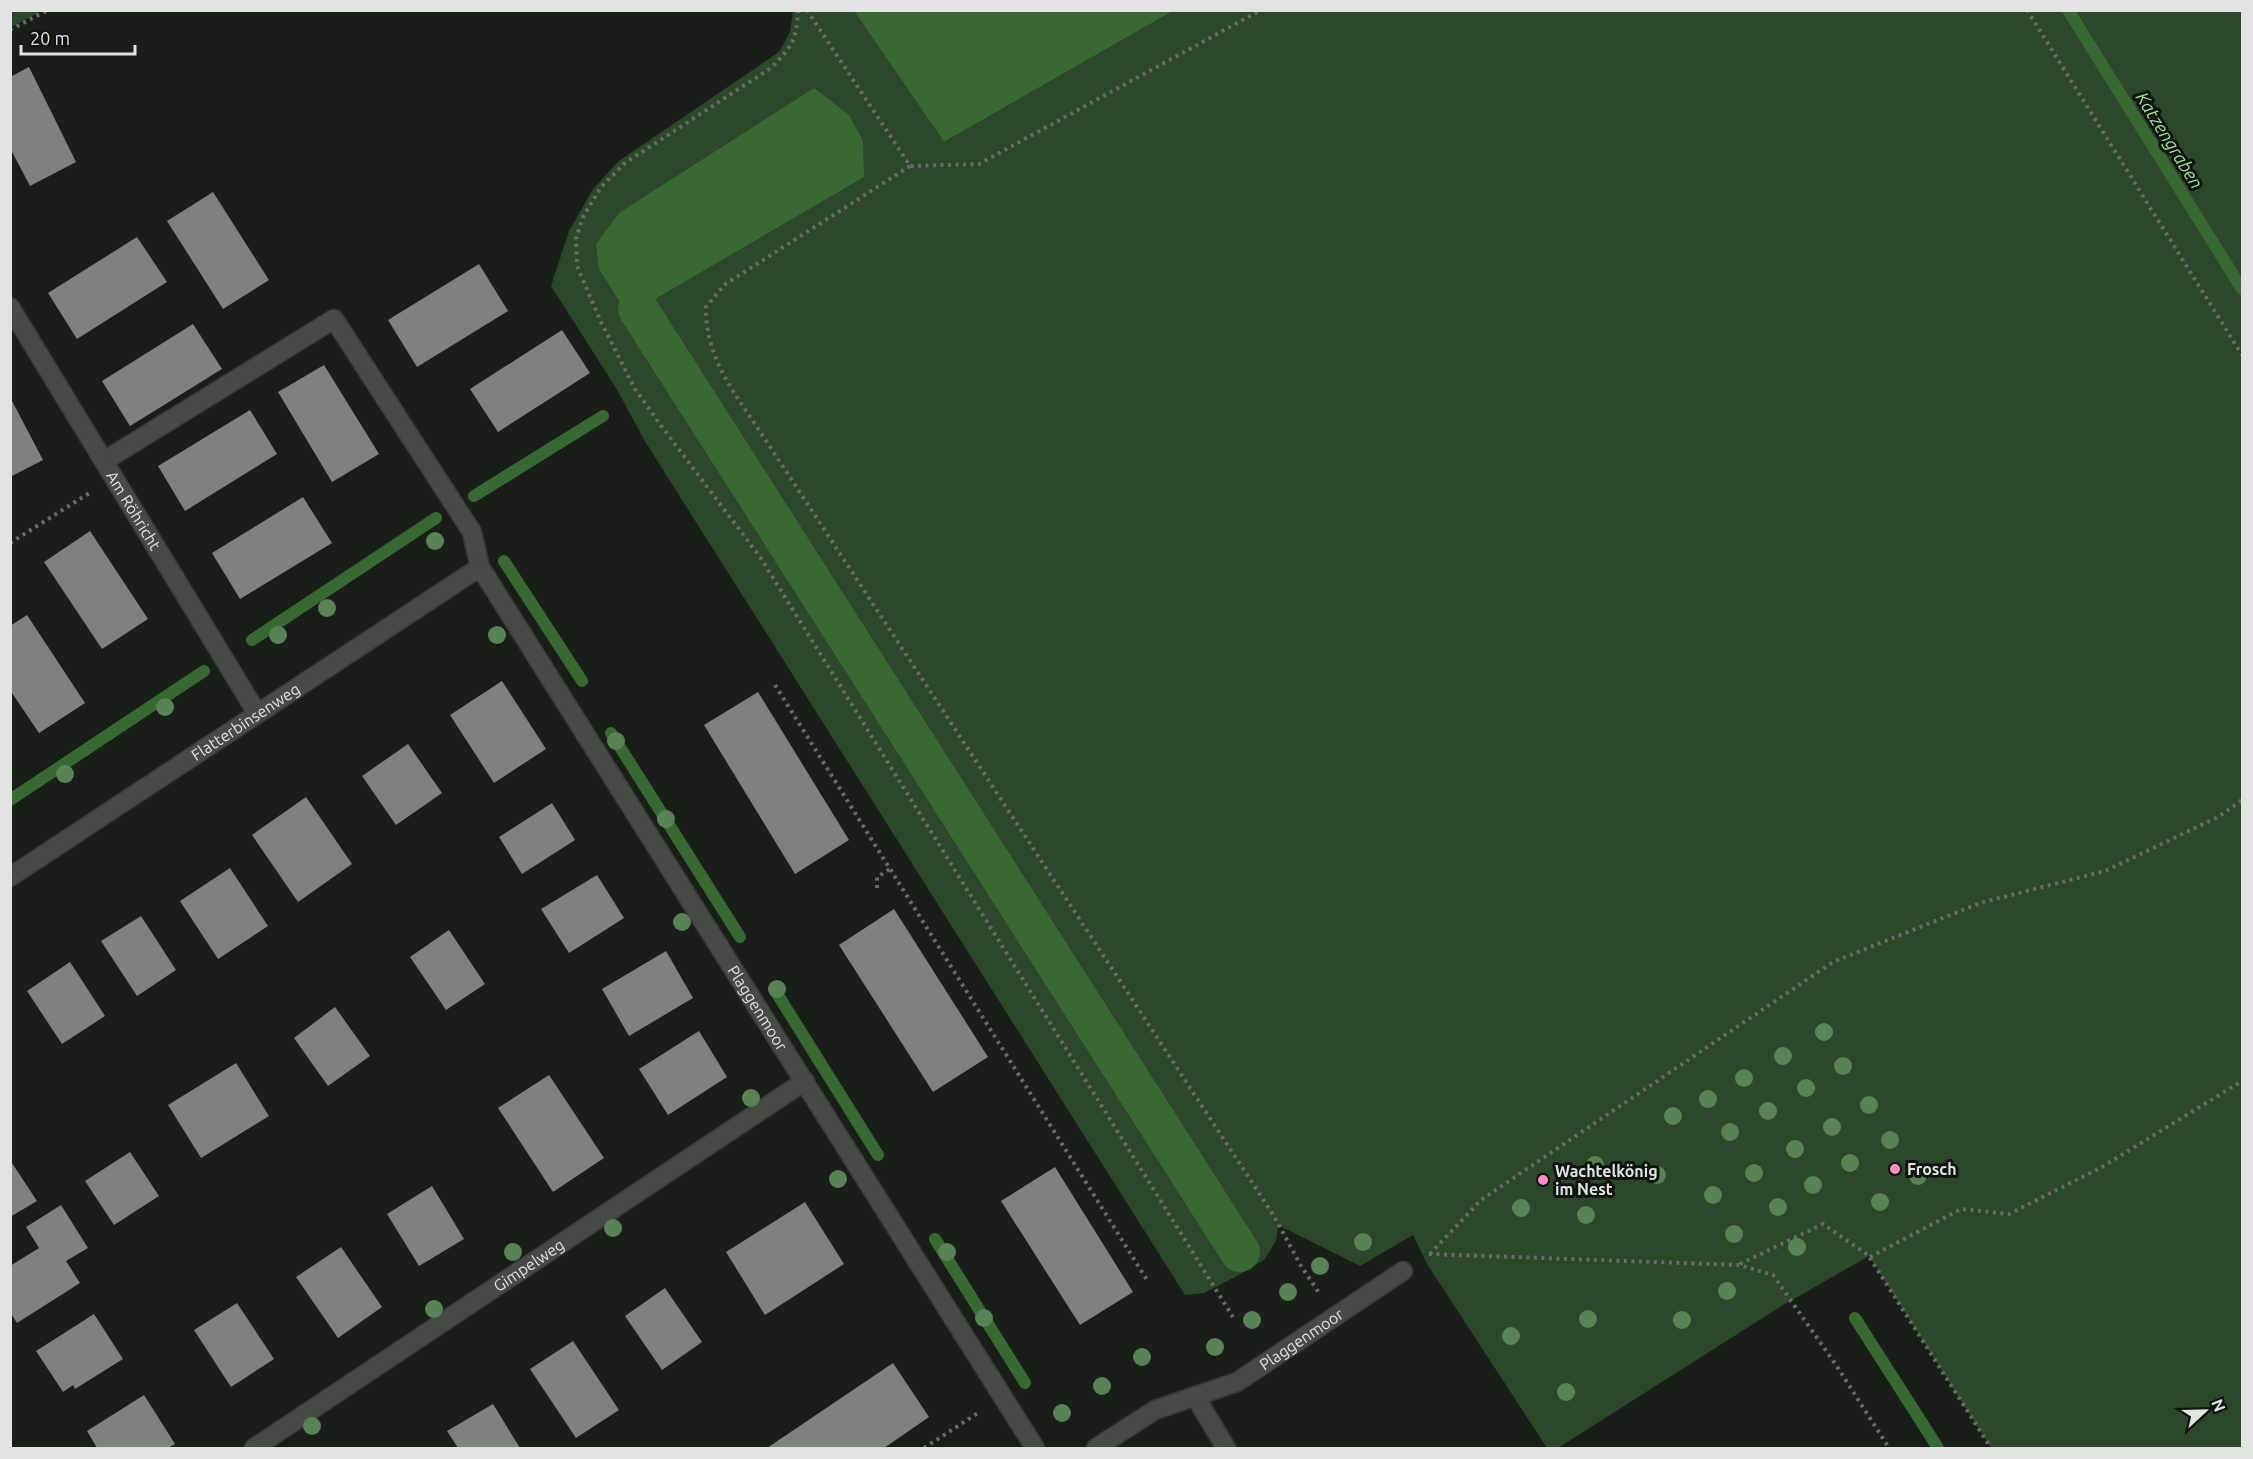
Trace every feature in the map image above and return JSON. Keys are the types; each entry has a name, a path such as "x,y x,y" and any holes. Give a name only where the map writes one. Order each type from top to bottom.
{"street":[{"name":"Am Röhricht","path":"10,307 257,713"},
{"name":"Plaggenmoor","path":"104,461 334,319 472,532 480,567 1035,1449"},
{"name":"Flatterbinsenweg","path":"10,877 480,567"},
{"name":"Gimpelweg","path":"254,1449 804,1081"},
{"name":"Plaggenmoor","path":"1096,1449 1155,1410 1237,1382 1403,1271"},
{"path":"1195,1396 1226,1449"}],"path":[{"path":"10,30 48,10"},
{"path":"798,10 797,25 790,49 771,68 626,164 601,187 583,218 576,239 577,266 601,322 635,389 760,556 1233,1317"},
{"path":"807,10 910,166"},
{"path":"1261,10 979,164 910,166 724,285 706,307 707,332 720,370 1274,1216 1301,1266"},
{"path":"2027,10 2242,355"},
{"path":"10,543 114,478"},
{"path":"775,685 1147,1280"},
{"path":"1403,1271 1430,1254 1481,1200 1833,962 1980,903 2104,870 2218,817 2242,800"},
{"path":"877,888 877,877 890,869"},
{"path":"1870,1257 1960,1209 2009,1214 2102,1167 2242,1081"},
{"path":"1739,1265 1823,1224 1870,1257 1991,1449"},
{"path":"1430,1254 1739,1265 1773,1275 1836,1365 1889,1449"},
{"path":"924,1449 1001,1397"}],"shaded area":[{"path":"11,10 42,10 42,11 11,27"},
{"path":"793,11 854,11 944,142 1173,11 2242,11 2242,1448 1991,1448 1869,1256 1780,1307 1558,1448 1547,1448 1427,1264 1413,1235 1360,1266 1278,1225 1276,1241 1264,1260 1204,1293 1185,1295 646,443 616,388 551,286 569,231 593,189 619,161 779,52 790,32"},
{"path":"854,11 1173,11 944,142"},
{"path":"814,88 849,115 863,141 864,177 638,309 619,301 599,269 596,244 619,213"}],"building":[{"path":"29,67 76,162 30,186 10,148 10,77"},
{"path":"213,192 269,280 223,309 167,221"},
{"path":"137,237 167,282 77,339 48,293"},
{"path":"479,264 508,311 417,367 388,320"},
{"path":"193,324 222,369 130,426 102,381"},
{"path":"562,330 590,373 498,432 470,389"},
{"path":"324,365 379,454 332,482 278,392"},
{"path":"10,397 43,460 10,477"},
{"path":"250,410 277,454 185,511 158,466"},
{"path":"303,497 332,543 240,599 212,553"},
{"path":"90,531 148,619 102,649 44,562"},
{"path":"27,615 85,703 39,733 10,690 10,626"},
{"path":"502,681 546,749 494,783 450,715"},
{"path":"758,692 849,840 795,874 704,725"},
{"path":"408,744 442,793 396,825 362,776"},
{"path":"306,797 352,864 298,902 252,835"},
{"path":"552,803 575,840 522,874 499,837"},
{"path":"230,868 268,926 218,959 180,901"},
{"path":"597,875 624,918 569,953 541,909"},
{"path":"894,909 988,1057 933,1092 839,945"},
{"path":"141,916 176,970 137,996 101,941"},
{"path":"449,930 485,984 446,1010 410,957"},
{"path":"666,951 693,998 629,1036 602,989"},
{"path":"70,962 105,1016 62,1044 27,991"},
{"path":"335,1007 370,1056 328,1086 294,1038"},
{"path":"699,1031 727,1077 668,1115 639,1069"},
{"path":"236,1063 269,1116 201,1158 168,1105"},
{"path":"549,1075 604,1158 553,1192 498,1108"},
{"path":"130,1152 159,1196 114,1225 85,1181"},
{"path":"10,1160 37,1201 10,1217"},
{"path":"1055,1167 1133,1292 1080,1325 1001,1201"},
{"path":"432,1186 464,1239 419,1266 387,1214"},
{"path":"805,1202 844,1264 765,1315 726,1252"},
{"path":"61,1205 88,1248 66,1261 80,1283 17,1323 10,1312 10,1266 39,1248 26,1227"},
{"path":"341,1247 382,1307 338,1338 296,1277"},
{"path":"665,1288 702,1342 662,1370 625,1316"},
{"path":"237,1303 274,1359 231,1387 194,1330"},
{"path":"94,1314 123,1359 75,1389 73,1385 63,1392 36,1351"},
{"path":"573,1341 619,1410 576,1438 530,1369"},
{"path":"893,1363 929,1417 887,1446 883,1448 767,1448"},
{"path":"144,1395 175,1444 168,1448 97,1448 87,1431"},
{"path":"493,1404 520,1448 458,1448 447,1431"}],"waterway":[{"name":"Katzengraben","path":"2068,10 2242,289"},
{"path":"638,309 1240,1252"},
{"path":"474,496 603,416"},
{"path":"252,640 436,518"},
{"path":"504,561 582,681"},
{"path":"10,800 204,671"},
{"path":"611,733 740,937"},
{"path":"776,992 878,1155"},
{"path":"935,1239 1025,1383"},
{"path":"1855,1318 1938,1448"}],"place":[{"name":"Frosch","path":"1895,1169"},
{"name":"Wachtelkönig im Nest","path":"1543,1180"}]}
